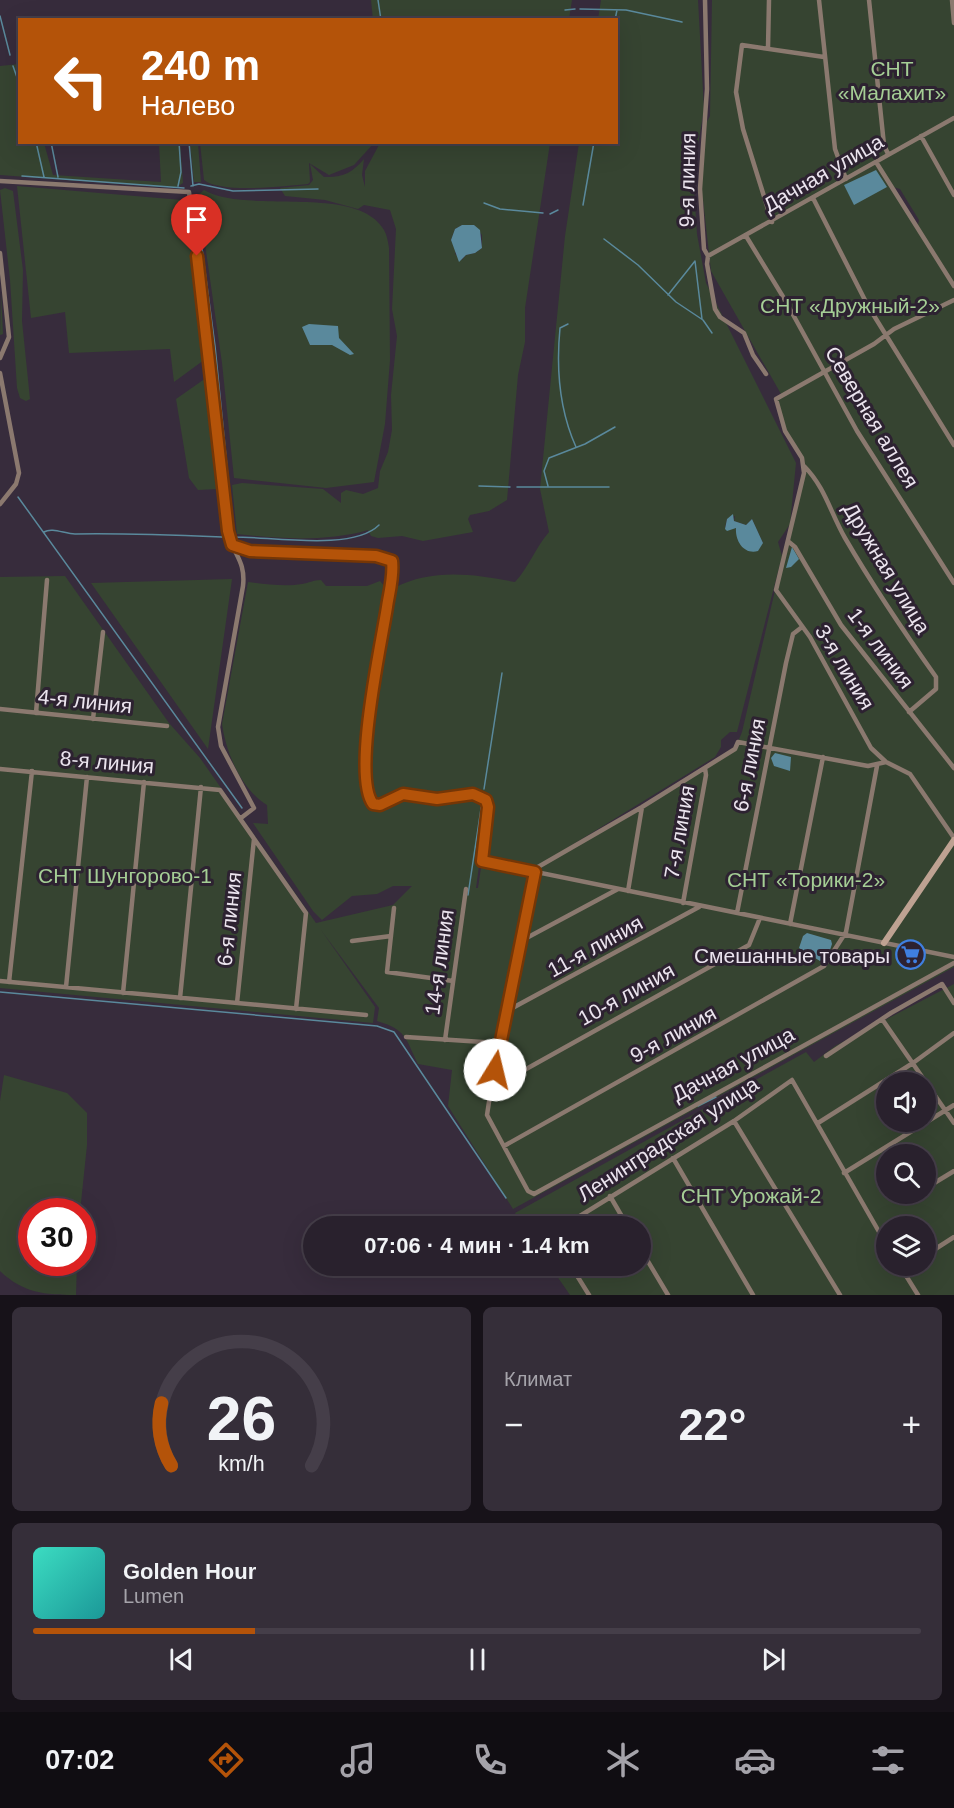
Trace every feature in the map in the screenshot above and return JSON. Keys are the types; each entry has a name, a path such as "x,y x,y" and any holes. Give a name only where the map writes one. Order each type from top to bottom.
{"street":[{"name":"9-я линия","path":"705,0 707,89 700,189 704,249 708,256 707,264 715,309 720,317 744,333 753,355 766,374"},
{"path":"768,48 769,0"},
{"path":"819,0 835,149 846,179"},
{"path":"869,0 884,145 888,154"},
{"path":"952,0 954,23"},
{"path":"772,222 742,129 736,92 742,45 824,57"},
{"name":"Дачная улица","path":"708,256 954,118"},
{"path":"921,136 954,195"},
{"path":"876,162 954,286"},
{"path":"0,181 189,192 228,531 232,545 243,565 244,574 218,727 221,746 254,808 241,818 306,913 296,1009"},
{"path":"813,198 849,270 886,335 954,445"},
{"name":"Северная аллея","path":"746,236 824,370 857,432 954,583"},
{"path":"0,253 9,338 0,358"},
{"path":"824,370 954,300"},
{"name":"Дружная улица","path":"824,370 776,399 785,431 795,444 804,466 814,476 843,536 890,612 936,677 936,689 909,712"},
{"path":"0,373 19,473 16,484 0,504"},
{"path":"789,542 804,466"},
{"name":"3-я линия","path":"789,542 776,590 837,681 872,748 886,762"},
{"name":"1-я линия","path":"789,542 795,547 841,625 954,768"},
{"path":"232,545 250,551 376,556 391,559 393,567 369,717 364,782 373,804 380,805 403,794 437,799 473,794 486,800 488,807 482,861 699,907 954,957"},
{"path":"36,713 47,580"},
{"name":"6-я линия","path":"737,913 793,634 802,627"},
{"path":"93,719 102,632"},
{"name":"4-я линия","path":"0,709 166,726"},
{"path":"504,1146 488,1115 498,1044 535,872 546,861 642,807 735,749 738,742 877,766 886,762 910,774 954,839 884,943"},
{"path":"790,924 823,757"},
{"path":"843,935 846,932 877,766"},
{"name":"7-я линия","path":"683,903 706,775 705,768"},
{"name":"8-я линия","path":"0,769 212,788 220,790 241,818"},
{"path":"9,982 32,771"},
{"path":"66,987 87,777"},
{"path":"123,993 144,782"},
{"path":"180,998 201,787"},
{"path":"628,891 642,807"},
{"name":"6-я линия","path":"237,1003 254,838"},
{"name":"14-я линия","path":"446,1040 466,889"},
{"path":"519,942 618,889"},
{"name":"11-я линия","path":"505,1012 699,907"},
{"path":"394,908 387,972 453,981"},
{"name":"10-я линия","path":"494,1082 501,1083 749,945 760,918"},
{"name":"9-я линия","path":"504,1146 819,970 830,959 843,935"},
{"path":"352,941 391,936"},
{"name":"Дачная улица","path":"504,1146 528,1191 534,1194 954,963"},
{"path":"0,981 366,1015"},
{"path":"826,1056 882,1019 942,984 954,1003"},
{"path":"882,1019 954,1123"},
{"path":"876,1227 818,1123 913,1063 954,1033"},
{"path":"406,1037 498,1044"},
{"name":"Ленинградская улица","path":"579,1216 734,1121 792,1080 818,1123"},
{"path":"844,1173 954,1105"},
{"path":"734,1121 840,1295"},
{"path":"673,1158 753,1295"},
{"path":"936,1182 954,1171"},
{"path":"610,1196 622,1216"},
{"path":"936,1249 954,1238"},
{"path":"651,1266 668,1295"},
{"path":"577,1276 589,1295"},
{"path":"906,1276 918,1295"}],"green space":[{"path":"371,0 572,0 569,18 373,18"},
{"path":"601,0 698,0 704,109 693,175 697,234 706,283 796,463 790,524 778,542 782,556 737,732 730,732 721,740 721,747 715,757 533,869 484,858 491,805 490,797 482,791 437,797 402,790 380,801 375,800 369,790 368,771 394,588 423,578 453,574 515,582 549,532 540,489 565,236 579,144 618,144 618,18 598,18","holes":["735,516 734,521 746,525 752,519 763,543 736,528 725,527 727,519"]},
{"path":"712,0 954,0 954,967 513,1209 448,1106 452,1070 418,1064 404,1036 387,1024 377,1021 379,1008 321,930 375,1007 373,1023 0,988 0,577 65,576 169,723 200,758 316,923 393,905 412,886 393,886 377,894 352,896 322,920 313,911 253,823 268,824 267,805 242,780 227,747 222,724 248,582 289,585 321,580 326,586 367,586 380,581 385,587 367,715 361,781 367,800 375,811 403,795 437,800 473,795 485,801 487,807 476,888 478,888 482,861 535,872 538,867 735,749 742,732 804,466 785,431 776,399 781,394 711,271 703,200 699,193 703,129 710,116","holes":["893,187 900,189 919,220 918,225"]},
{"path":"18,64 18,144 44,144 53,175 161,182 159,144 180,144 183,183 177,187 162,187 0,175 0,66"},
{"path":"190,144 198,144 201,182 194,182"},
{"path":"200,144 373,144 354,165 329,175 309,163 310,182 308,184 239,188 225,187 204,180"},
{"path":"379,144 550,144 525,308 525,342 518,375 507,500 489,511 470,515 468,519 473,532 423,541 402,536 378,538 371,536 368,530 320,538 237,534 232,485 242,483 323,489 341,503 341,493 346,490 363,494 378,488 380,471 388,452 392,430 391,395 397,336 392,309 396,229 390,210 364,205 358,209 325,200 285,196 280,188 309,185 313,180 310,164 324,177 336,177 351,171 364,159 362,175 365,187 365,171","holes":["462,225 474,225 482,235 482,248 475,253 466,255 462,260 455,254 456,249 451,240 455,229"]},
{"path":"17,186 182,200 186,208 204,360 174,382 170,349 69,353 65,312 31,318"},
{"path":"5,188 13,191 23,270 22,321 30,399 26,401 20,398 17,388 10,280 0,190"},
{"path":"204,190 223,197 246,200 326,203 350,207 370,216 384,230 389,248 390,360 385,424 374,482 326,488 234,478 222,363 198,195"},
{"path":"1,292 3,334 0,335"},
{"path":"206,378 217,489 198,490 189,478 176,399"},
{"path":"232,579 208,749 91,583"},
{"name":"СНТ Урожай-2","path":"954,984 954,1295 570,1295 557,1276 651,1276 651,1216 517,1216 515,1213 806,1052 814,1062 835,1046"},
{"path":"4,1075 67,1093 87,1113 87,1145 81,1198 18,1198 18,1276 77,1276 76,1295 35,1291 17,1284 0,1271 0,1101"}],"water":[{"path":"876,170 887,187 854,205 844,185"},
{"path":"462,225 474,225 480,230 482,248 466,255 459,262 451,240 455,229"},
{"path":"309,324 338,326 339,338 354,354 350,355 332,345 310,345 302,327"},
{"path":"733,514 734,521 746,525 752,519 763,543 758,551 749,551 741,546 736,528 727,531 725,529 727,519"},
{"path":"792,547 799,559 791,567 786,568"},
{"path":"775,753 791,757 790,771 774,766 771,758"},
{"path":"807,933 831,940 829,953 820,961 799,948 803,936"}],"waterway":[{"path":"378,0 381,18"},
{"path":"565,10 575,9"},
{"path":"580,9 626,10 682,22"},
{"path":"615,18 617,10"},
{"path":"0,16 10,55"},
{"path":"13,66 18,80"},
{"path":"36,144 44,177"},
{"path":"51,144 58,177"},
{"path":"178,186 181,172 179,144"},
{"path":"189,144 193,186"},
{"path":"583,205 594,144"},
{"path":"22,176 184,188"},
{"path":"191,186 199,184 233,191 318,189"},
{"path":"196,203 215,346 234,537"},
{"path":"484,203 500,209 543,213"},
{"path":"550,214 558,210"},
{"path":"604,239 638,265 676,302 703,320 712,333"},
{"path":"668,295 695,261 702,319"},
{"path":"568,324 560,328 558,359 562,403 576,447"},
{"path":"548,486 544,471 549,458 585,444 615,427"},
{"path":"479,486 510,487"},
{"path":"517,487 609,487"},
{"path":"18,497 242,808"},
{"path":"231,537 330,540 350,538 366,533 379,525"},
{"path":"44,532 51,530 75,534 224,537"},
{"path":"484,789 502,673"},
{"path":"468,895 482,802"},
{"path":"0,992 377,1026 394,1032 506,1198"},
{"path":"698,1106 716,1097"}],"place":[{"name":"Смешанные товары","path":"911,955"}],"route":[{"path":"197,256 229,540 232,545 250,551 376,556 386,557 392,561 390,590 369,717 364,782 369,798 373,804 380,805 395,796 412,793 437,799 473,794 479,796 486,800 488,807 482,861 535,872 498,1044 495,1070"}],"park label":[{"name":"СНТ «Малахит»","path":"892,80"},
{"name":"СНТ «Дружный-2»","path":"850,305"},
{"name":"СНТ Шунгорово-1","path":"125,875"},
{"name":"СНТ «Торики-2»","path":"806,879"}]}
